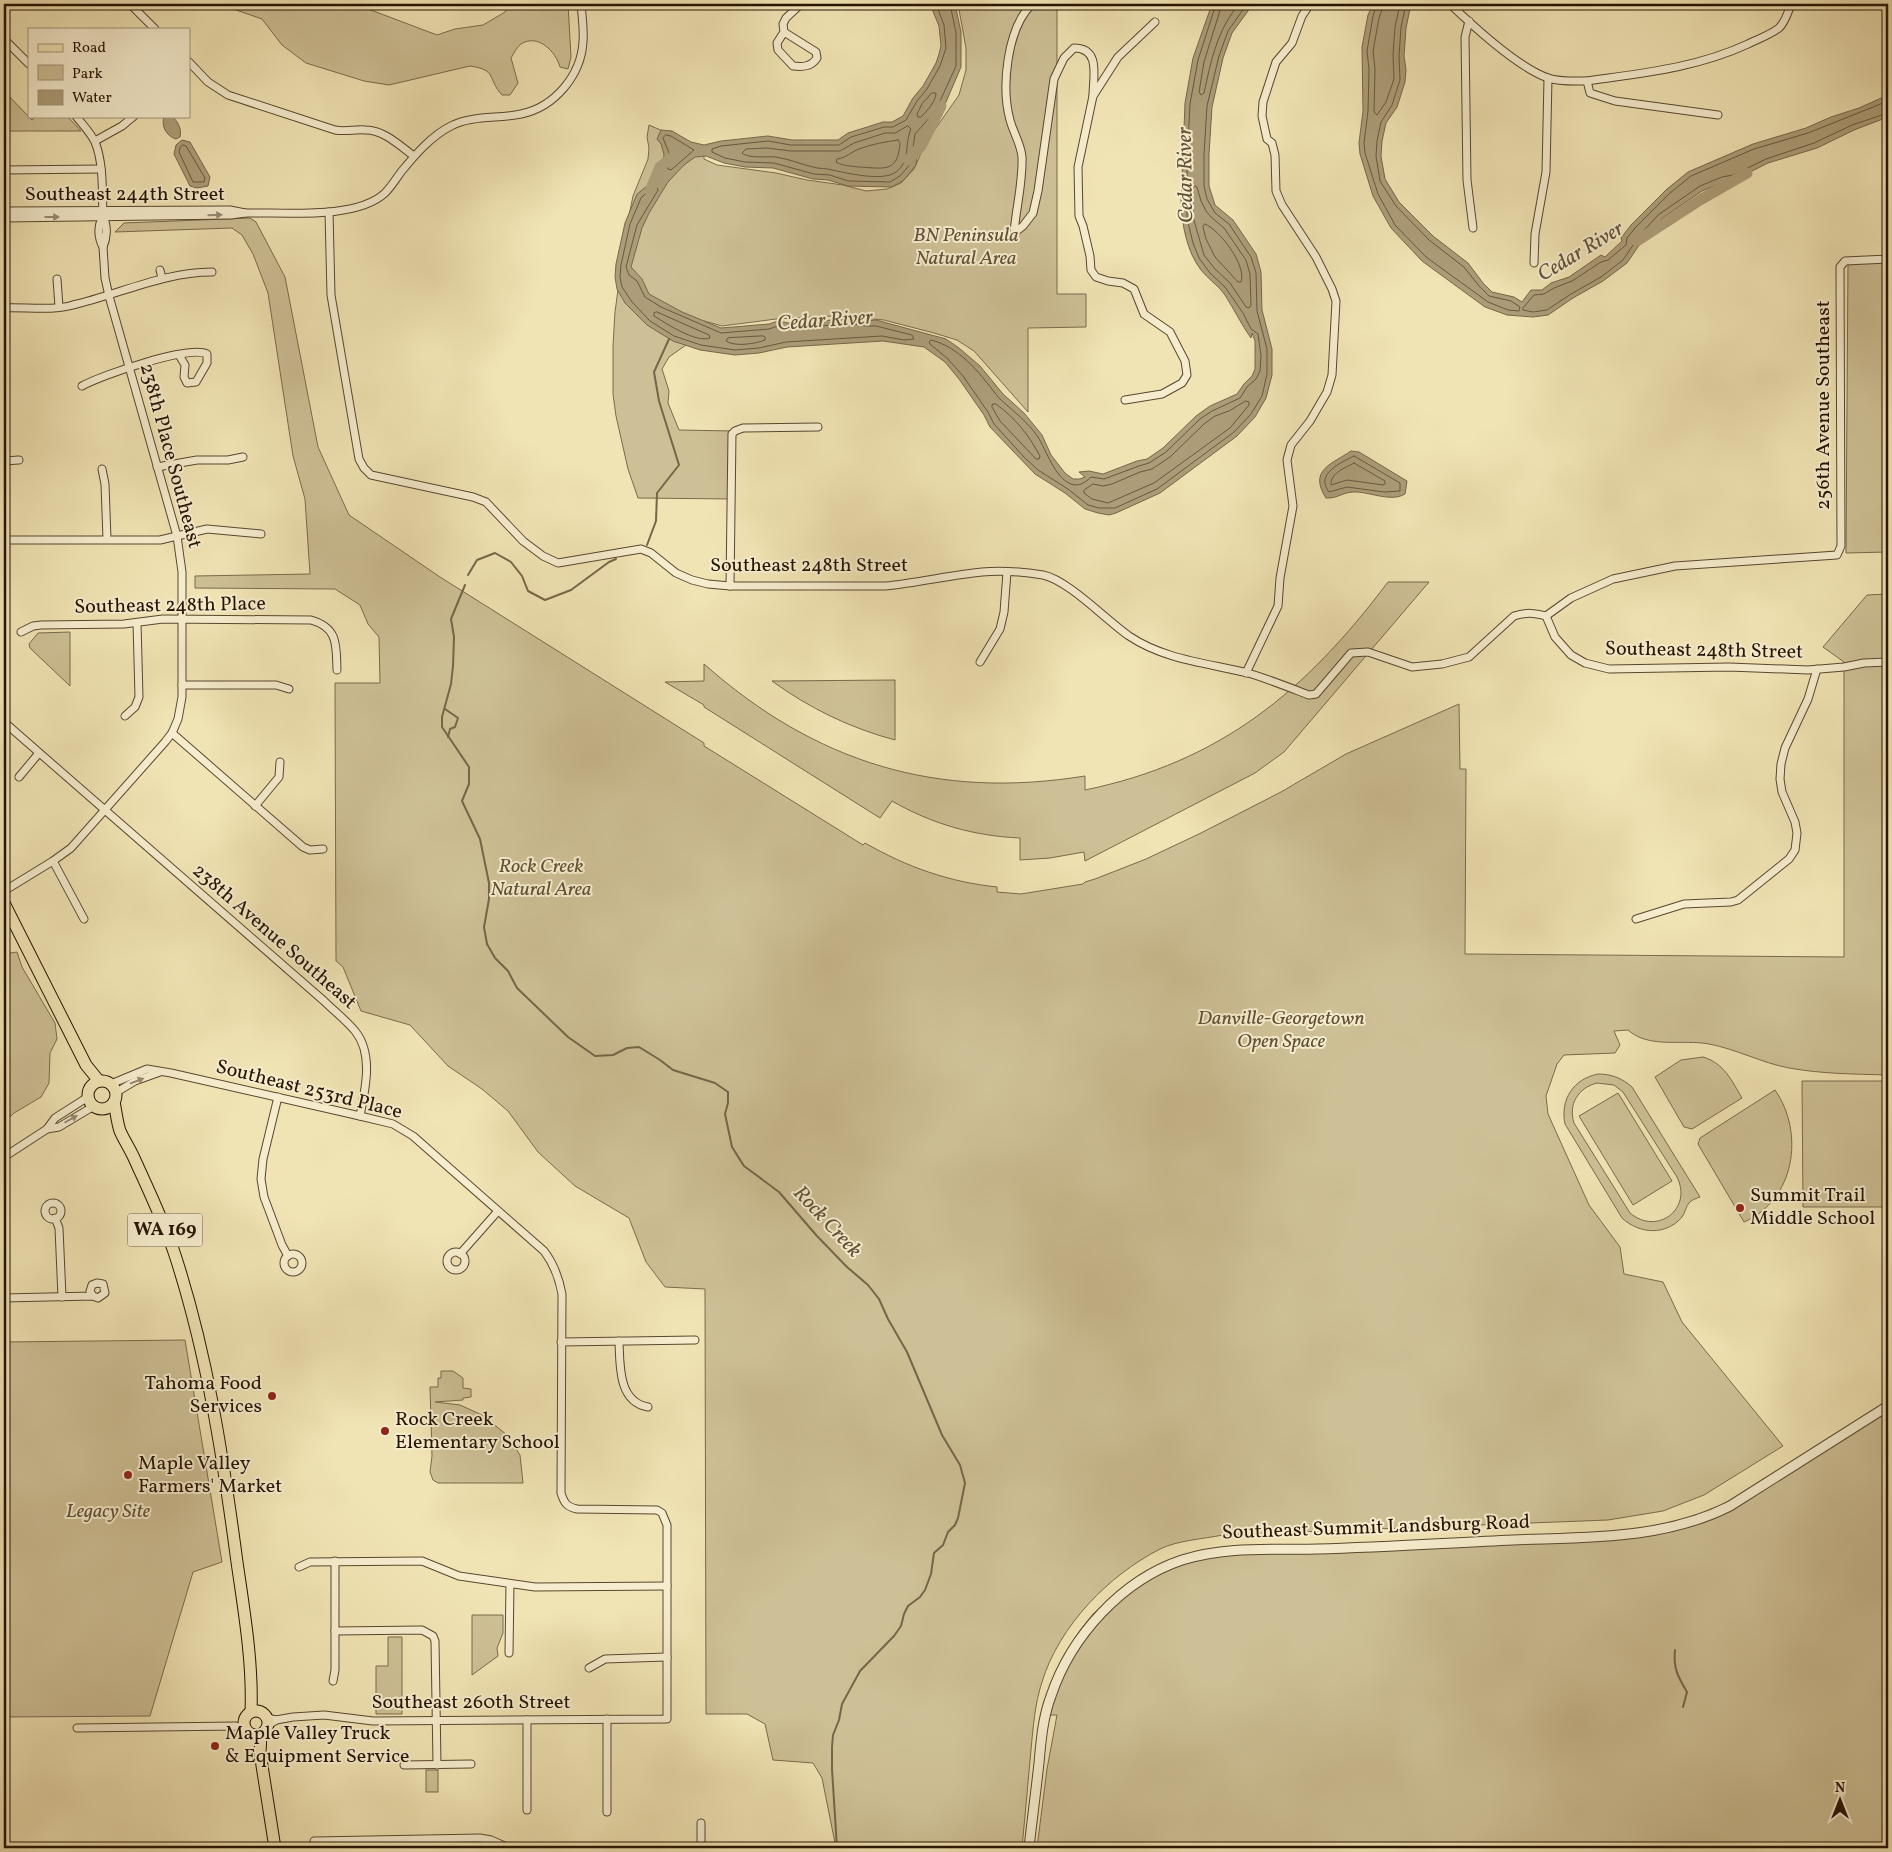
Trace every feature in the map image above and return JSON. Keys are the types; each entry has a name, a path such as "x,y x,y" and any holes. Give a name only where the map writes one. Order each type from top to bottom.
{"main road":[{"name":"WA 169","path":"4,903 86,1065 95,1096 120,1131 158,1211 192,1309 213,1404 231,1518 246,1626 256,1724 275,1848"},
{"path":"106,1082 113,1093 108,1107 95,1096 106,1082"},
{"name":"WA 169","path":"113,1093 120,1131"}],"street":[{"path":"130,4 154,28"},
{"path":"190,63 208,82 228,95 335,130 346,132 367,130 378,133 391,139 414,156 439,132 452,125 465,121 521,114 535,110 556,96 576,72 581,57 583,42 581,4"},
{"path":"784,32 816,52 817,58 814,63 809,66 793,66 778,50 777,43 784,32 783,24 786,18 801,4"},
{"path":"1032,4 1023,12 1013,36 1008,71 1006,98 1010,119 1022,154 1022,174 1014,233 1033,214 1054,79 1064,58 1074,48 1082,48 1091,54 1094,61 1093,96 1078,167 1079,216 1090,256 1091,270 1096,277 1123,283 1134,288 1144,314 1170,332 1187,368 1187,375 1182,383 1162,394 1125,400"},
{"path":"1246,673 1278,606 1280,578 1293,506 1287,460 1290,445 1310,421 1327,392 1332,376 1336,301 1316,257 1282,204 1276,191 1276,155 1272,143 1267,139 1262,116 1263,102 1276,62 1292,43 1302,16 1310,4"},
{"path":"1450,4 1511,56 1548,78 1587,81 1680,67 1723,55 1767,36 1778,28 1784,21 1791,4"},
{"path":"1093,96 1118,57 1155,22"},
{"path":"1469,22 1465,37 1466,139 1467,180 1473,228"},
{"path":"4,39 28,63"},
{"path":"1534,263 1535,234 1546,172 1548,78"},
{"path":"1587,81 1590,93 1596,96 1630,104 1718,115"},
{"path":"77,118 95,142 132,118"},
{"name":"238th Place Southeast","path":"95,142 101,169 103,214 99,223 100,241 104,247 105,278 177,536 182,572 182,685 180,712 172,734"},
{"name":"Southeast 244th Street","path":"4,211 231,215 245,213 329,212 358,207 378,198 414,156"},
{"path":"4,170 101,169"},
{"name":"Southeast 248th Street","path":"329,212 331,295 360,459 364,468 371,475 473,496 486,502 523,541 543,556 558,563 641,549 651,553 676,573 692,580 730,586 885,586 983,572 1007,572 1045,576 1056,580 1130,636 1158,652 1246,673 1309,695 1316,694 1351,653 1368,652 1412,667 1428,667 1469,657 1514,616 1524,613 1546,616 1555,637 1571,655 1585,663 1609,669 1729,667 1817,669 1844,668 1864,663 1888,662"},
{"name":"Southeast 244th Street","path":"4,218 103,214"},
{"name":"256th Avenue Southeast","path":"1546,616 1570,598 1613,579 1675,566 1837,555 1841,546 1840,267 1845,261 1888,259"},
{"path":"160,270 162,278"},
{"path":"4,308 71,306 109,296 162,278 192,272 212,272"},
{"path":"57,279 58,307"},
{"path":"82,386 94,379 129,367 179,354 197,351 208,354 207,363 196,382 186,383 184,377 185,365 179,354"},
{"path":"730,586 732,438 735,431 743,428 818,427"},
{"path":"157,467 197,460 228,460 242,457"},
{"path":"4,461 19,460"},
{"path":"102,469 105,484 107,539"},
{"path":"4,540 160,540 207,529 261,534"},
{"path":"980,662 1000,629 1004,612 1007,572"},
{"name":"Southeast 248th Place","path":"21,632 33,626 41,625 137,623 164,619 303,620 321,623 329,629 335,638 337,670"},
{"path":"126,716 135,707 139,697 137,623"},
{"path":"1636,919 1684,904 1738,900 1789,859 1795,850 1797,833 1795,822 1782,792 1780,779 1781,764 1785,748 1808,698 1817,669"},
{"path":"182,685 276,685 289,689"},
{"name":"238th Avenue Southeast","path":"4,722 106,810 176,874 324,1001 355,1031 363,1045 366,1069 360,1116"},
{"path":"4,891 52,862 71,848 172,734 303,847 310,850 323,849"},
{"path":"19,777 39,754"},
{"path":"256,806 279,777 280,762"},
{"path":"52,862 84,919"},
{"name":"Southeast 253rd Place","path":"113,1093 135,1081 160,1072 360,1116 393,1124 403,1129 498,1210 544,1251 551,1260 559,1278 562,1294 562,1342"},
{"path":"4,1157 47,1129 55,1118 95,1096"},
{"path":"47,1129 59,1127 95,1096"},
{"path":"278,1097 263,1159 261,1179 264,1197 288,1256"},
{"path":"460,1254 498,1210"},
{"path":"56,1218 60,1228 62,1298"},
{"path":"4,1298 93,1296"},
{"path":"589,1668 604,1659 667,1658 667,1525 662,1513 657,1510 577,1509 569,1507 564,1502 561,1493 562,1342 695,1340"},
{"path":"619,1341 620,1370 627,1393 638,1404 648,1407"},
{"name":"Southeast Summit Landsburg Road","path":"1029,1848 1045,1713 1059,1676 1069,1656 1092,1623 1126,1592 1164,1568 1181,1560 1228,1550 1351,1548 1588,1537 1664,1530 1705,1518 1730,1506 1888,1406"},
{"path":"299,1568 310,1562 422,1561 459,1576 536,1587 667,1586"},
{"path":"333,1681 335,1670 335,1562"},
{"path":"509,1653 510,1584"},
{"path":"335,1631 422,1630 431,1635 435,1641 437,1765"},
{"name":"Southeast 260th Street","path":"78,1728 256,1724 310,1715 373,1721 667,1719 667,1658"},
{"path":"607,1719 607,1812"},
{"path":"526,1720 528,1810"},
{"path":"404,1765 471,1764"},
{"path":"700,1823 701,1848"},
{"path":"314,1841 480,1838 491,1840 509,1848"}],"green space":[{"path":"219,4 350,4 363,7 437,35 455,29 483,25 505,12 511,4 568,4 571,57 568,69 560,67 555,56 540,42 527,41 521,44 511,58 518,83 510,95 502,95 491,76 485,70 470,66 389,85 364,81 306,63 282,45 262,19"},
{"name":"BN Peninsula Natural Area","path":"958,4 1057,4 1057,294 1086,294 1086,327 1028,328 1028,412 974,351 957,340 934,333 884,320 834,316 776,319 722,326 704,321 686,345 669,357 662,369 669,391 668,403 679,430 734,431 733,499 638,498 628,469 616,416 613,394 613,346 615,312 626,230 633,196 648,159 647,137 649,125 704,149 704,159 717,165 776,173 866,191 887,189 901,183 914,169 926,142 959,95 966,70 966,48"},
{"path":"4,91 28,118 32,120 34,118 69,118 81,131 4,131"},
{"path":"250,218 256,222 285,277 318,447 349,515 440,577 863,845 865,843 881,852 929,872 979,885 997,887 997,892 1021,894 1083,884 1146,859 1281,792 1346,754 1459,704 1460,769 1466,769 1465,954 1844,957 1844,662 1823,647 1867,595 1888,594 1888,1075 1826,1073 1789,1068 1709,1044 1646,1040 1628,1030 1614,1031 1620,1045 1615,1053 1564,1055 1557,1064 1546,1096 1548,1114 1589,1205 1620,1247 1624,1274 1663,1282 1682,1322 1783,1446 1704,1495 1663,1511 1608,1520 1223,1535 1167,1546 1122,1573 1088,1604 1060,1641 1050,1661 1042,1682 1035,1716 1022,1848 836,1848 822,1778 813,1763 773,1760 765,1724 747,1714 706,1714 705,1289 665,1287 646,1262 629,1218 575,1186 538,1152 508,1111 482,1089 448,1066 410,1025 361,1011 343,967 336,961 335,683 380,683 379,637 368,624 360,605 335,589 195,588 195,576 310,574 305,499 293,456 268,293 253,254 242,235 232,228 115,232 124,223"},
{"path":"1888,261 1888,552 1846,553 1848,262"},
{"path":"1388,582 1429,582 1284,752 1255,773 1085,861 1084,852 1050,858 1020,860 1020,838 986,835 954,827 922,816 892,801 880,818 665,682 704,681 704,664 746,698 790,727 835,749 881,766 929,777 979,783 1031,782 1085,776 1085,790 1134,777 1178,761 1219,741 1257,716 1292,688 1325,657"},
{"path":"70,632 70,686 30,648 29,644 38,633"},
{"path":"895,680 895,740 862,730 831,716 801,700 772,681"},
{"path":"17,952 22,967 55,1023 57,1039 50,1053 49,1083 41,1097 14,1113 4,1123 4,954"},
{"path":"1703,1057 1722,1068 1742,1098 1692,1129 1684,1127 1655,1077 1681,1060"},
{"path":"1598,1074 1612,1076 1632,1087 1700,1197 1690,1202 1682,1217 1676,1223 1660,1230 1652,1231 1636,1227 1622,1218 1565,1124 1565,1107 1570,1092 1575,1086 1589,1077","holes":["1597,1083 1614,1085 1623,1092 1677,1177 1681,1189 1680,1199 1676,1209 1670,1216 1661,1220 1651,1222 1640,1219 1630,1213 1574,1123 1572,1109 1580,1093 1590,1085"]},
{"path":"1802,1081 1888,1081 1888,1207 1803,1207"},
{"path":"1775,1090 1784,1107 1790,1126 1792,1145 1790,1164 1784,1182 1775,1198 1761,1212 1744,1222 1698,1144 1700,1138"},
{"path":"1618,1093 1672,1181 1633,1205 1579,1116"},
{"name":"Legacy Site","path":"185,1340 222,1562 193,1572 150,1716 4,1717 4,1342"},
{"path":"441,1371 453,1371 463,1378 463,1388 471,1389 471,1397 463,1398 463,1400 435,1402 460,1405 482,1415 507,1435 520,1455 523,1483 438,1483 433,1480 430,1472 432,1456 430,1387 438,1387 438,1378 441,1378"},
{"path":"1888,1409 1888,1848 1037,1848 1047,1769 1057,1715 1045,1715 1054,1678 1081,1629 1093,1614 1122,1589 1190,1557 1652,1530 1725,1507"},
{"path":"472,1615 503,1615 503,1633 497,1648 498,1656 472,1675"},
{"path":"388,1637 402,1637 402,1714 376,1714 376,1666 388,1666"},
{"path":"426,1770 438,1770 438,1792 426,1792"}],"water":[{"path":"930,4 955,4 961,32 961,67 946,102 936,118 920,137 916,165 904,180 892,187 848,186 773,168 745,167 724,163 706,156 695,157 684,165 668,182 649,213 642,228 631,267 642,279 649,294 682,312 721,328 769,324 778,321 794,324 850,318 867,321 876,320 946,339 980,366 1003,394 1024,413 1042,435 1051,455 1065,473 1073,479 1085,477 1079,472 1089,471 1103,474 1147,459 1163,448 1196,416 1210,406 1237,394 1252,376 1255,369 1255,341 1252,333 1251,338 1225,295 1196,263 1186,238 1181,203 1185,103 1193,58 1212,4 1253,4 1232,33 1223,58 1212,107 1209,186 1215,205 1233,220 1256,254 1261,272 1262,310 1272,349 1272,375 1266,398 1255,417 1237,436 1160,493 1116,513 1109,515 1085,509 1065,493 1035,474 990,427 984,415 945,362 924,347 883,341 787,347 759,353 735,355 700,350 673,341 647,325 625,303 617,289 615,277 616,264 625,223 637,194 652,182 663,168 664,154 661,144 657,139 661,130 672,131 691,142 704,145 721,141 768,136 792,140 838,140 848,133 883,122 892,122 903,116 913,98 923,86 939,54 941,46 939,26"},
{"path":"1373,4 1411,4 1406,28 1405,82 1397,107 1386,123 1382,141 1381,156 1385,179 1399,202 1433,236 1468,263 1492,292 1514,297 1522,302 1531,290 1542,290 1551,283 1569,277 1601,255 1605,257 1622,241 1621,238 1631,225 1667,189 1688,172 1753,144 1806,128 1888,95 1888,117 1854,130 1817,148 1768,163 1734,180 1702,191 1661,219 1644,238 1627,263 1603,281 1548,315 1533,317 1507,315 1485,307 1422,261 1391,228 1373,196 1360,154 1359,143 1363,111 1362,47 1368,15"},
{"path":"164,118 174,118 180,128 180,137 172,138 167,133 163,123"},
{"path":"182,140 190,142 210,177 208,186 197,188 190,186 174,154 176,145"},
{"path":"1351,451 1359,452 1407,481 1405,494 1388,497 1352,492 1326,498 1321,488 1321,474 1330,464"}],"waterway":[{"name":"Cedar River","path":"908,160 921,146 941,106"},
{"name":"Cedar River","path":"650,191 660,167 674,156"},
{"name":"Cedar River","path":"1637,241 1700,200 1747,173"},
{"name":"Rock Creek","path":"647,545 656,521 657,493 679,465 659,401 654,372 669,339"},
{"name":"Rock Creek","path":"468,575 477,560 495,553 511,562 522,576 528,591 545,600 571,590 609,562 616,559"},
{"name":"Rock Creek","path":"465,585 451,619 454,637 453,666 451,684 442,717 442,727 469,767 469,784 462,801 480,839 489,883 489,899 484,927 487,944 495,958 508,971 517,988 568,1037 595,1056 613,1055 627,1048 639,1047 673,1070 715,1083 728,1092 725,1114 732,1147 744,1166 779,1192 817,1236 847,1267 868,1285 879,1299 907,1352 942,1435 960,1465 965,1483 958,1518 955,1525 948,1532 943,1545 934,1553 931,1574 925,1590 920,1597 908,1606 901,1626 894,1636 860,1671 842,1704 839,1720 833,1735 832,1747 837,1848"},
{"name":"Rock Creek","path":"445,709 458,718 455,727 450,729 448,737"},
{"path":"1675,1650 1677,1672 1687,1692 1683,1707"}],"place":[{"name":"Summit Trail Middle School","path":"1740,1208"},
{"name":"Tahoma Food Services","path":"272,1396"},
{"name":"Rock Creek Elementary School","path":"385,1431"},
{"name":"Maple Valley Farmers' Market","path":"128,1475"},
{"name":"Maple Valley Truck & Equipment Service","path":"215,1746"}],"park label":[{"name":"Rock Creek Natural Area","path":"541,878"},
{"name":"Danville-Georgetown Open Space","path":"1281,1030"}]}
